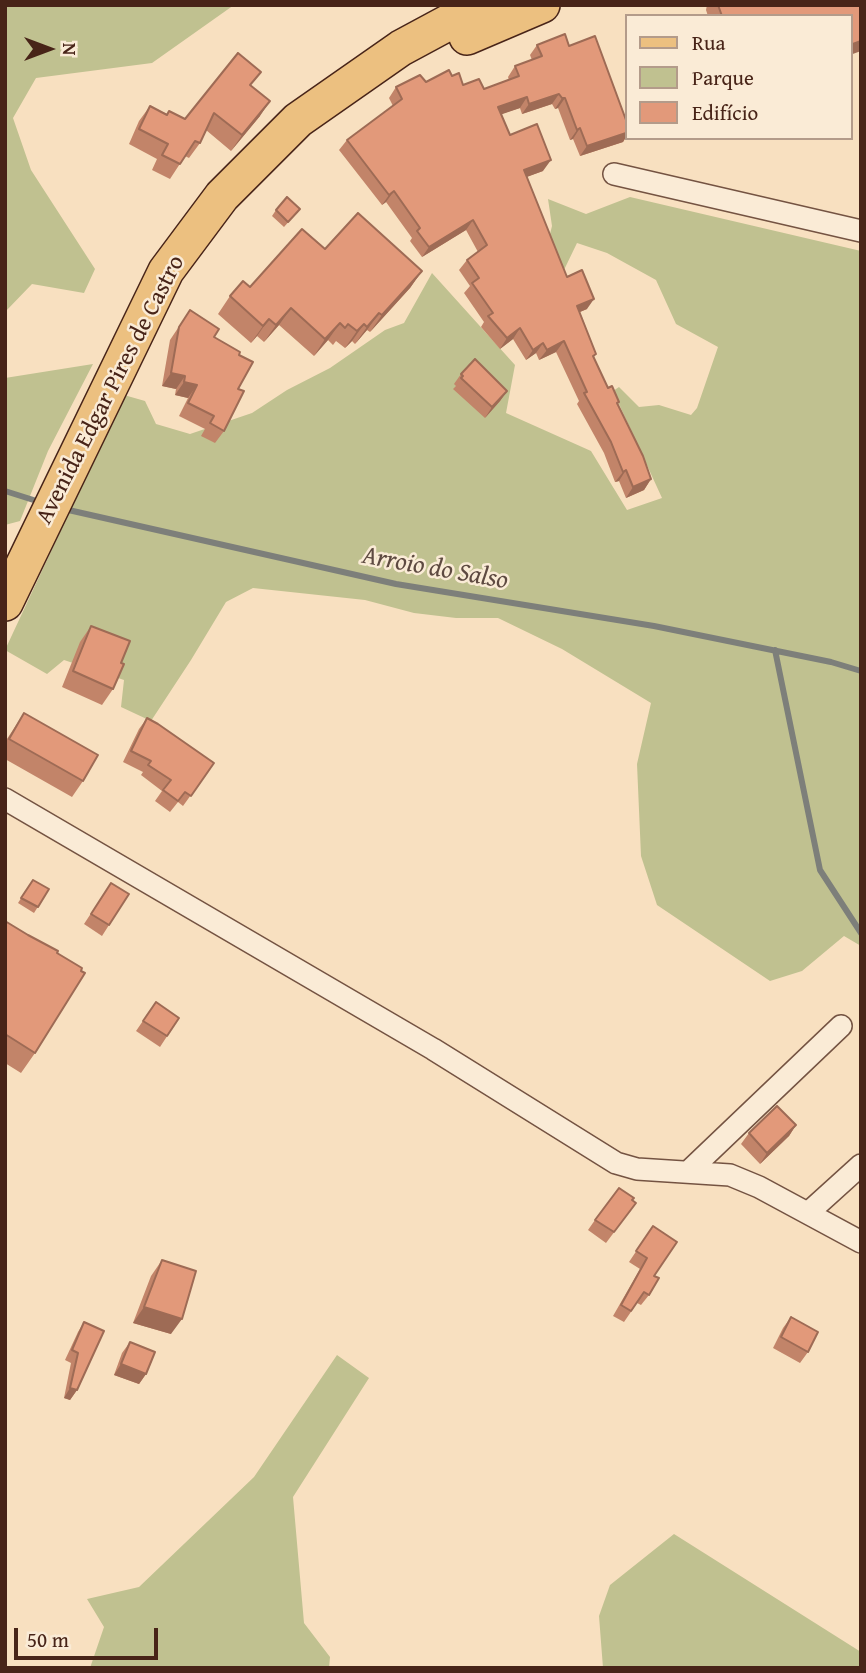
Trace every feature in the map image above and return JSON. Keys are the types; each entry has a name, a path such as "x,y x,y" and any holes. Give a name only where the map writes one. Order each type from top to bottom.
{"main road":[{"name":"Avenida Edgar Pires de Castro","path":"5,603 166,271 222,196 298,120 401,48 453,20 489,5"},
{"name":"Avenida Edgar Pires de Castro","path":"359,78 407,62 542,5"}],"street":[{"path":"614,174 861,231"},
{"path":"5,799 433,1049 616,1163 636,1169 730,1175 759,1187 861,1242"},
{"path":"688,1172 841,1026"},
{"path":"808,1213 861,1165"}],"green space":[{"path":"5,5 234,5 152,63 36,78 13,118 31,170 95,269 84,293 32,284 5,312"},
{"path":"630,197 861,251 861,946 844,936 802,971 770,981 657,905 641,856 637,764 651,703 562,649 498,618 456,618 414,613 365,600 253,588 226,602 151,721 121,707 124,680 64,660 47,674 5,650 124,395 145,401 156,424 190,434 252,413 287,390 330,368 385,330 404,323 432,273 515,365 506,413 591,451 627,510 662,498 613,391 619,387 639,407 659,405 691,415 697,408 718,347 676,324 656,280 607,253 577,243 563,272 548,242 552,226 548,199 586,214"},
{"path":"93,364 48,451 20,521 5,525 5,378"},
{"path":"337,1355 369,1378 293,1497 304,1623 330,1657 329,1668 90,1668 104,1627 87,1599 139,1587 254,1477"},
{"path":"674,1534 861,1652 861,1668 603,1668 599,1616 610,1585"}],"building":[{"path":"718,5 861,5 861,41 852,44 852,14 721,14"},
{"path":"565,34 569,46 595,36 624,115 624,134 587,146 580,128 577,130 565,98 559,94 529,104 527,97 498,107 510,135 537,124 551,160 524,170 567,277 582,270 594,299 577,306 596,354 593,356 608,388 612,386 651,479 633,487 584,393 587,392 564,341 547,350 543,343 533,350 520,328 507,338 488,316 493,313 472,283 479,278 467,260 487,245 473,220 429,247 417,231 420,228 394,191 389,195 347,140 402,99 396,87 420,75 426,82 449,70 452,76 459,73 463,85 479,79 484,89 519,76 515,66 542,56 537,45"},
{"path":"238,53 261,72 250,85 270,101 242,135 214,113 200,143 195,141 180,164 162,155 168,144 139,129 150,106 167,115 169,111 185,119"},
{"path":"287,197 300,209 288,222 276,210"},
{"path":"358,213 422,271 382,315 379,313 367,327 364,324 357,331 348,324 345,328 340,323 325,339 291,308 276,325 269,319 263,326 230,296 243,281 250,287 302,229 325,249"},
{"path":"190,310 219,329 214,337 253,362 238,389 244,391 224,431 210,423 214,416 188,403 197,385 184,382 185,376 171,373 179,327"},
{"path":"475,359 507,391 492,407 461,378 461,374"},
{"path":"91,626 130,641 113,689 73,671"},
{"path":"24,713 98,755 83,781 9,739"},
{"path":"147,718 214,763 191,796 185,792 178,801 163,790 171,780 148,765 151,761 131,751"},
{"path":"33,880 49,889 38,907 21,898"},
{"path":"111,883 129,894 109,925 91,914"},
{"path":"5,921 58,951 57,953 82,968 81,971 85,973 35,1053 5,1034"},
{"path":"156,1002 179,1018 167,1036 143,1021"},
{"path":"777,1106 796,1125 767,1153 749,1133"},
{"path":"619,1188 634,1198 632,1200 636,1203 614,1232 595,1220"},
{"path":"653,1226 677,1242 654,1276 659,1278 649,1295 644,1292 631,1311 621,1305 647,1258 636,1251"},
{"path":"162,1260 196,1271 182,1319 144,1307"},
{"path":"791,1317 818,1332 808,1352 781,1337"},
{"path":"84,1322 104,1331 77,1390 70,1388 78,1353 72,1350"},
{"path":"130,1342 155,1352 146,1374 121,1364"}],"waterway":[{"name":"Arroio do Salso","path":"5,491 43,503"},
{"name":"Arroio do Salso","path":"64,509 396,584 654,626 831,662 861,671"},
{"path":"775,650 820,870 861,933"}]}
